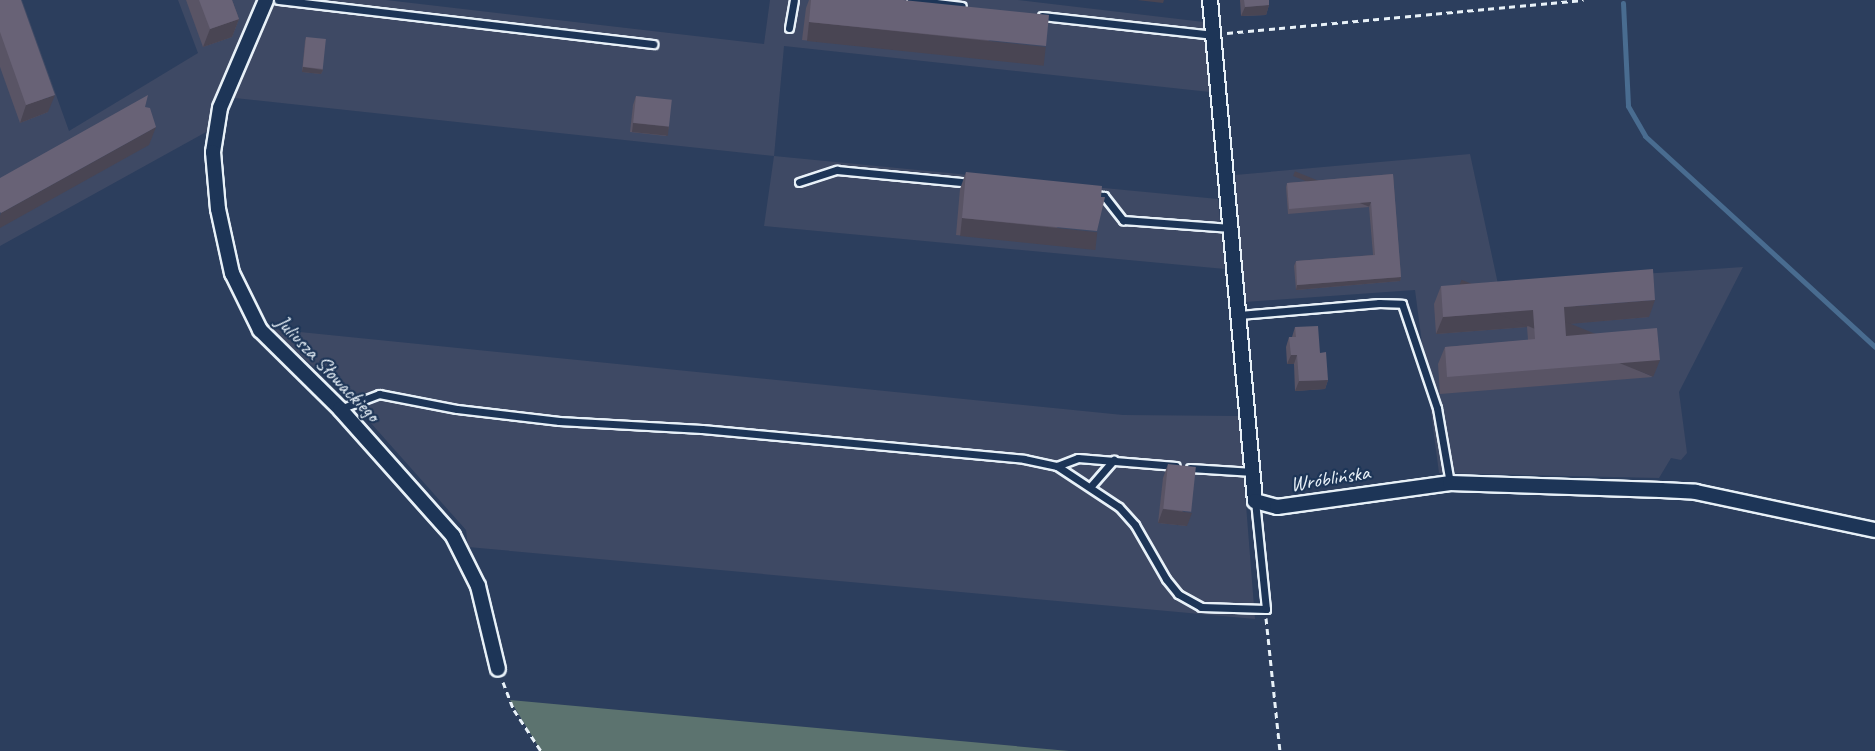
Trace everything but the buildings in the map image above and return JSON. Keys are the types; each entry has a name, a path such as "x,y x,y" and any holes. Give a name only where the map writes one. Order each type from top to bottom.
{"street":[{"name":"Juliusza Słowackiego","path":"266,0 220,108 213,152 218,209 232,273 260,330 340,409 437,514 464,553 478,586 498,669"},
{"path":"1210,0 1255,501"},
{"name":"Wróblińska","path":"1255,501 1277,507 1450,483 1696,492 1875,530"}],"lane":[{"path":"278,0 653,44"},
{"path":"789,28 794,0"},
{"path":"911,0 969,7"},
{"path":"1027,15 1214,35"},
{"path":"800,182 837,170 976,183"},
{"path":"1081,194 1104,196 1123,220 1232,228"},
{"path":"1239,315 1379,303 1402,304 1437,408 1450,483"},
{"path":"340,409 380,394 457,409 536,418 702,429 1024,459 1057,466 1091,486 1135,525 1166,579 1179,594 1200,607 1266,609 1255,501"},
{"path":"1057,466 1078,458 1114,460 1218,473 1253,472"},
{"path":"1091,486 1114,460"}],"path":[{"path":"1214,35 1583,0"},
{"path":"1266,609 1280,751"},
{"path":"498,669 514,710 541,751"}],"shaded area":[{"path":"0,0 22,0 69,131 198,53 178,0 257,0 261,9 266,0 386,0 764,44 770,0 1018,0 1204,22 1210,92 784,46 774,156 225,97 217,126 0,246"},
{"path":"1470,154 1498,284 1743,267 1679,392 1687,453 1681,460 1671,458 1659,478 1439,473 1415,290 1245,302 1235,175"},
{"path":"774,156 1218,199 1225,269 764,226"},
{"path":"270,329 1123,415 1239,416 1255,619 468,547 466,530 345,394"}],"green space":[{"path":"510,700 1069,751 541,751"}],"waterway":[{"path":"1623,3 1628,106 1645,136 1875,347"}]}
